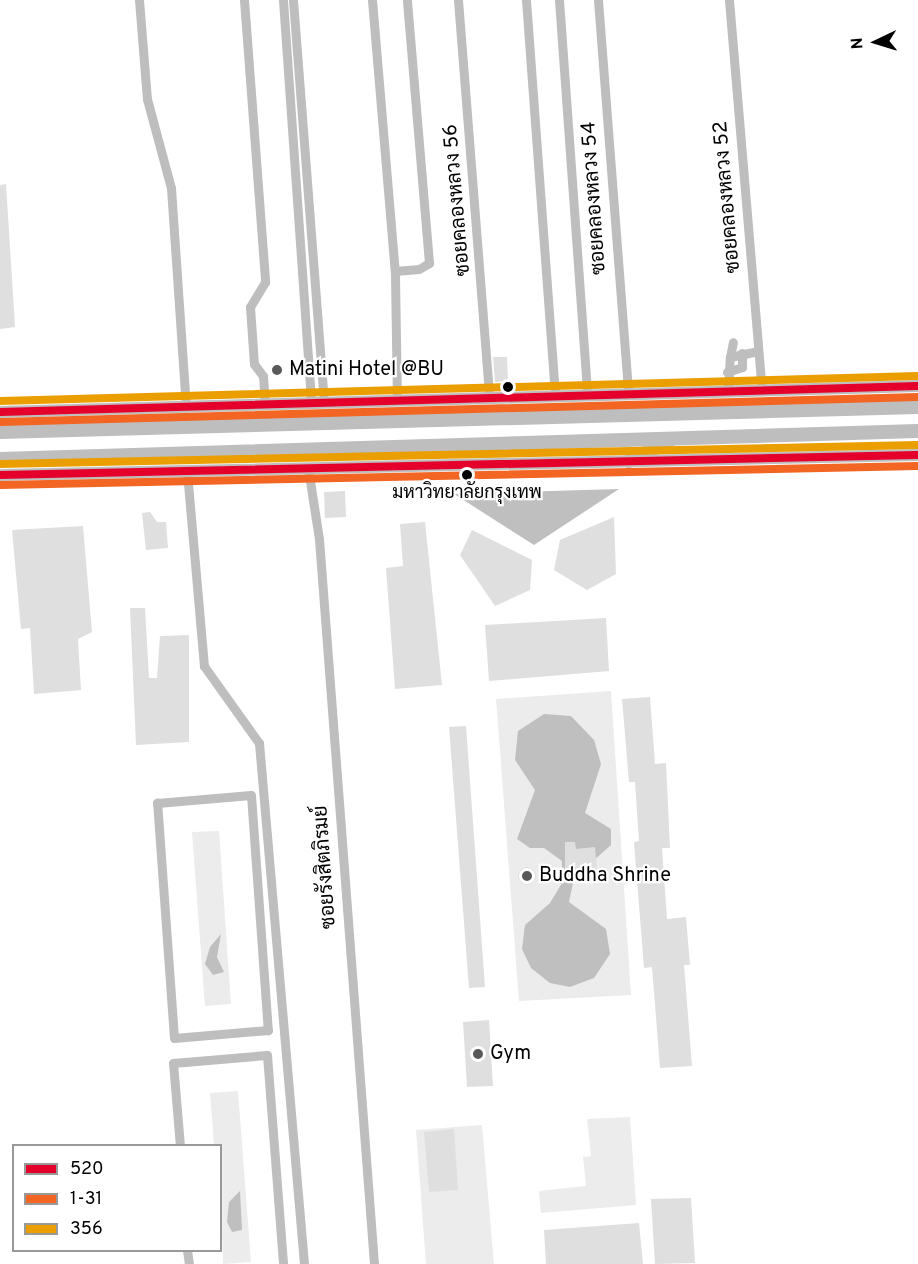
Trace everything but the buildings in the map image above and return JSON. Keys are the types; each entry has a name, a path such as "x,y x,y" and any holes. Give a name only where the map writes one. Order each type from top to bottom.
{"highway":[{"path":"0,432 918,407"},
{"path":"0,459 918,431"},
{"path":"629,460 674,439"}],"main road":[{"path":"0,412 918,386"},
{"path":"0,475 918,455"}],"street":[{"path":"139,0 147,99 171,188 186,406"},
{"path":"244,0 265,282 250,307 254,364 263,376 265,404"},
{"path":"283,0 318,402"},
{"path":"293,0 318,402"},
{"path":"372,0 395,271 397,399"},
{"path":"395,271 419,269 429,263 407,0"},
{"name":"ซอยคลองหลวง 56","path":"458,0 489,397"},
{"path":"526,0 555,395"},
{"path":"559,0 587,394"},
{"name":"ซอยคลองหลวง 54","path":"598,0 628,394"},
{"name":"ซอยคลองหลวง 52","path":"729,0 762,390"},
{"path":"728,391 727,372 733,342"},
{"path":"730,357 753,352"},
{"path":"727,372 742,367 742,353"},
{"name":"ซอยรังสิตภิรมย์","path":"308,468 319,538 374,1264"},
{"path":"187,472 204,666 259,743 304,1264"},
{"path":"251,795 260,914 268,1030 174,1038 157,803 251,795"},
{"path":"260,914 275,912"},
{"path":"180,1144 173,1063 267,1055 283,1264"},
{"path":"277,1170 296,1168"}],"shaded area":[{"path":"619,489 534,545 454,494"},
{"path":"611,691 631,995 519,1001 496,699"},
{"path":"544,714 571,716 594,740 601,764 585,813 611,829 611,845 574,878 569,902 606,929 610,954 594,978 570,987 550,983 531,968 522,949 525,925 550,903 562,883 562,861 544,848 530,848 517,839 535,790 515,760 518,731"},
{"path":"219,831 231,1004 205,1006 192,832"},
{"path":"221,934 217,957 224,972 213,975 205,964 210,947"},
{"path":"238,1091 251,1262 223,1264 222,1144 214,1144 210,1093"},
{"path":"630,1117 636,1205 541,1213 539,1191 586,1186 583,1157 591,1156 587,1119"},
{"path":"482,1125 494,1264 426,1264 416,1130"},
{"path":"240,1191 242,1230 232,1232 227,1222 229,1202"}],"transit line":[{"name":"356","path":"0,401 918,376"},
{"name":"520","path":"0,412 918,386"},
{"name":"1-31","path":"0,422 918,397"},
{"name":"356","path":"0,464 918,445"},
{"name":"520","path":"0,475 918,455"},
{"name":"1-31","path":"0,485 918,466"}],"place":[{"name":"Matini Hotel @BU","path":"277,370"},
{"name":"มหาวิทยาลัยกรุงเทพ","path":"467,475"},
{"name":"Buddha Shrine","path":"527,876"},
{"name":"Gym","path":"478,1054"}]}
